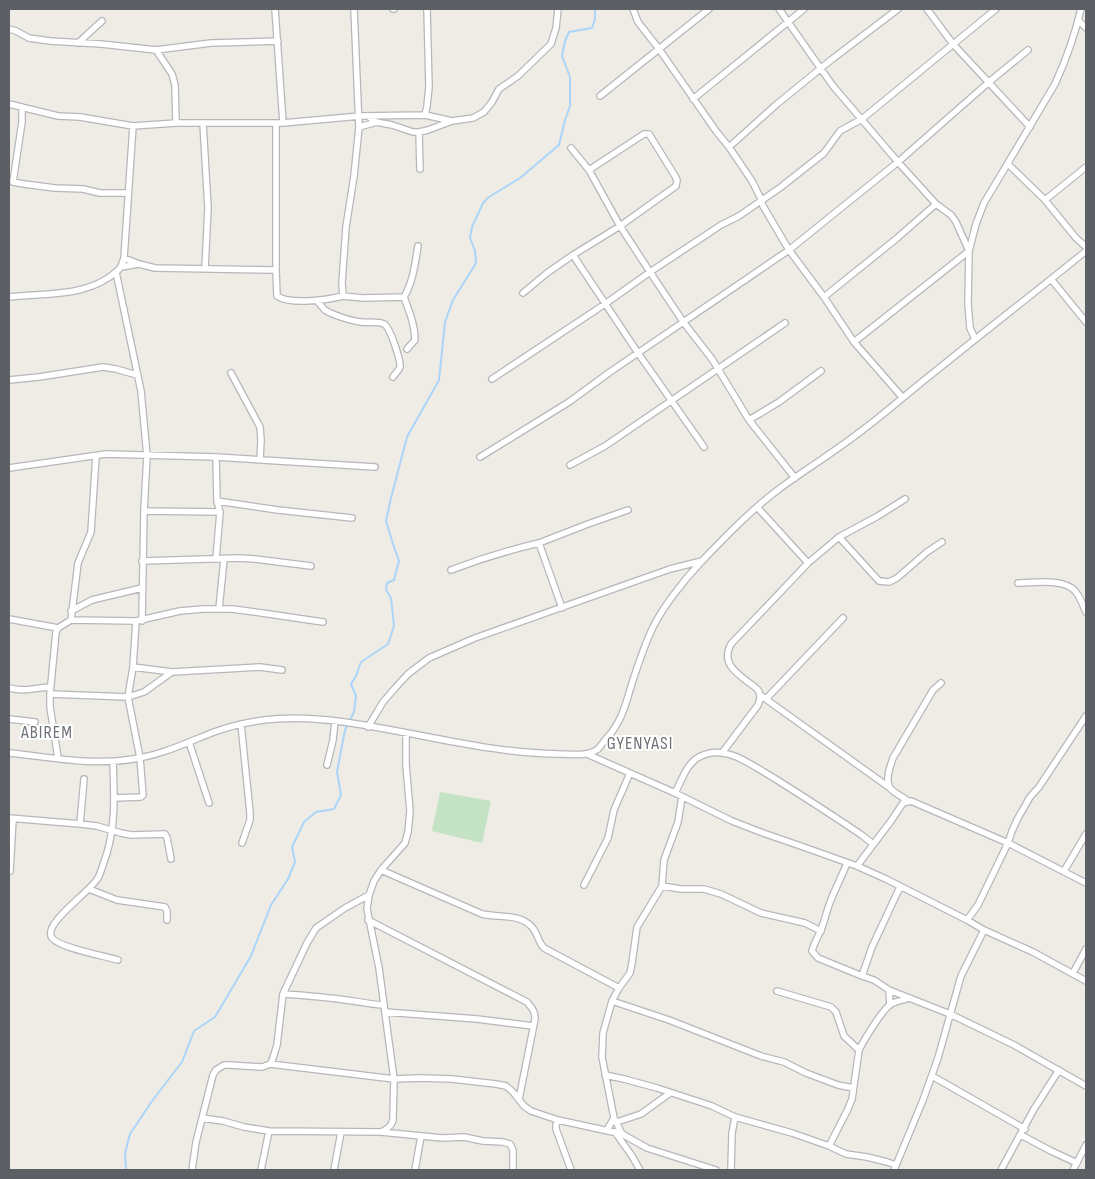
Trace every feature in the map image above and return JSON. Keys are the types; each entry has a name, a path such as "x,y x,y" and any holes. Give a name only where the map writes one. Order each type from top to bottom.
{"street":[{"path":"275,9 278,41 279,123 277,296 284,300 317,301 343,296 362,298 404,297"},
{"path":"343,296 346,227 354,176 360,116 354,9"},
{"path":"424,115 429,87 426,9"},
{"path":"368,116 376,122 419,132 452,121 473,118 484,112 499,89 518,76 551,44 556,28 558,9"},
{"path":"633,9 638,22 752,181 789,250 854,342 902,397"},
{"path":"600,96 709,9"},
{"path":"779,9 833,86 936,204 951,215 969,251"},
{"path":"693,99 804,9"},
{"path":"729,147 777,104 898,9"},
{"path":"927,9 952,44 1030,126"},
{"path":"492,379 721,225 739,216 795,176 824,153 840,131 862,119 996,9"},
{"path":"975,340 970,328 968,312 969,251 976,224 984,203 1060,74 1081,9"},
{"path":"78,43 102,21"},
{"path":"1078,21 1086,28"},
{"path":"9,29 29,38 50,42 156,50 210,43 278,41"},
{"path":"156,50 172,74 175,85 176,123"},
{"path":"480,457 549,415 789,250 898,162 1028,50"},
{"path":"9,104 58,116 80,117 133,126 176,123 279,123 360,116 424,115 452,121"},
{"path":"22,107 22,122 11,181 55,188 71,187 100,193 128,194"},
{"path":"359,127 382,120 388,116"},
{"path":"203,123 208,208 205,269"},
{"path":"114,798 142,797 140,758 128,697 142,588 148,456 141,392 119,270 124,258 133,126"},
{"path":"419,132 420,169"},
{"path":"523,294 547,273 620,226 676,186 677,180 649,134 644,134 589,170"},
{"path":"571,148 589,170 620,226 684,323 712,359 750,420 794,478"},
{"path":"1008,164 1045,200 1076,238 1086,247"},
{"path":"1045,200 1086,167"},
{"path":"824,297 936,204"},
{"path":"407,349 415,340 415,333 404,297 413,276 418,246"},
{"path":"854,342 969,251"},
{"path":"588,754 598,749 613,732 623,713 633,679 653,627 670,601 703,560 777,491 860,432 1086,251"},
{"path":"573,255 638,354 704,447"},
{"path":"124,258 155,268 276,270"},
{"path":"9,297 88,288 98,284 119,270 139,264"},
{"path":"1051,279 1086,322"},
{"path":"317,301 328,312 351,320 382,323 386,326 400,360 400,367 393,376"},
{"path":"570,465 606,446 785,324"},
{"path":"9,380 103,367 137,375"},
{"path":"750,420 821,371"},
{"path":"231,373 260,427 260,460"},
{"path":"9,468 106,454 216,457 375,467"},
{"path":"70,620 78,564 91,532 96,456"},
{"path":"216,457 220,512 216,559"},
{"path":"905,498 839,538 808,563 731,644 728,650 728,660 732,669 758,690 760,695 908,801"},
{"path":"218,501 352,518"},
{"path":"757,508 808,563"},
{"path":"451,570 490,556 539,543 628,510"},
{"path":"144,511 220,512"},
{"path":"839,538 878,581 884,582 897,578 927,552 942,542"},
{"path":"539,543 562,608"},
{"path":"142,561 239,558 312,566"},
{"path":"219,609 224,559"},
{"path":"368,727 383,702 396,687 408,674 429,658 476,638 703,560"},
{"path":"1018,583 1054,582 1067,586 1075,591 1086,612"},
{"path":"72,611 92,600 142,588"},
{"path":"58,758 50,690 56,632 58,628 70,620 139,621 180,611 219,609 323,622"},
{"path":"766,699 843,618"},
{"path":"9,619 58,628"},
{"path":"133,667 172,672 260,667 282,670"},
{"path":"9,688 25,691 35,688 128,697 144,692 172,672"},
{"path":"890,788 888,780 893,758 934,690 941,683"},
{"path":"722,753 758,705 760,695"},
{"path":"967,920 978,905 1008,843 1012,830 1030,797 1039,787 1086,716"},
{"path":"9,752 97,762 113,762 154,755 241,724 268,719 311,718 344,722 465,745 511,751 588,754 676,793 732,821 857,866 984,930 1033,952 1086,981"},
{"path":"9,719 35,722"},
{"path":"327,765 336,721"},
{"path":"241,724 250,813 250,820 242,842"},
{"path":"381,1132 391,1125 393,1120 394,1079 379,968 367,910 368,895 374,881 405,843 408,832 410,811 406,766 406,733"},
{"path":"189,742 209,803"},
{"path":"676,793 693,760 709,752 722,753 737,757 772,777 864,836 873,844"},
{"path":"113,762 114,798 112,831 104,865 97,879 56,920 50,933 54,942 63,946 118,960"},
{"path":"584,885 608,838 614,810 630,773"},
{"path":"80,824 84,779"},
{"path":"640,1170 619,1133 615,1120 602,1057 602,1044 612,1001 630,973 637,927 662,886 664,860 678,822 682,797"},
{"path":"857,866 891,821 899,807 903,802 908,801 915,802 1008,843 1086,883"},
{"path":"10,871 11,818 97,826 131,835 165,834 168,838 171,859"},
{"path":"1064,871 1086,834"},
{"path":"847,863 830,901 821,931 813,945 812,951 818,958 874,980 889,990 950,1014 1014,1045 1086,1086"},
{"path":"382,870 482,914 519,919 533,929 544,948 619,988"},
{"path":"662,886 681,889 704,889 721,894 761,913 805,923 821,931"},
{"path":"862,976 872,947 900,887"},
{"path":"88,889 117,900 165,907 167,910 167,920"},
{"path":"270,1064 277,1045 283,994 307,942 316,928 368,895"},
{"path":"368,920 527,1002 533,1009 535,1013 533,1026 519,1099"},
{"path":"606,1075 712,1106 735,1117 792,1133 846,1154 887,1162 895,1168 932,1076 961,976 984,930"},
{"path":"1073,973 1086,950"},
{"path":"889,990 890,1005"},
{"path":"777,991 831,1007 836,1012 844,1036 859,1050"},
{"path":"283,994 383,1005"},
{"path":"829,1146 852,1099 859,1050 862,1043 890,1005 910,998"},
{"path":"612,1001 669,1020 762,1056 784,1062 838,1085 854,1088"},
{"path":"384,1012 477,1019 533,1026"},
{"path":"192,1170 196,1142 213,1075 224,1065 262,1067 270,1064 394,1079 452,1079 506,1086 531,1111 558,1120 619,1133 647,1148 716,1170"},
{"path":"1002,1170 1034,1109 1060,1070"},
{"path":"932,1076 1025,1129"},
{"path":"607,1130 615,1120 641,1114 670,1093"},
{"path":"731,1170 732,1133 735,1117"},
{"path":"202,1118 222,1121 244,1128 269,1131 381,1132 442,1138 464,1137 483,1141 503,1142 510,1144 513,1150 513,1170"},
{"path":"558,1120 556,1130 571,1170"},
{"path":"261,1170 269,1131"},
{"path":"334,1170 341,1132"},
{"path":"1021,1135 1077,1163"},
{"path":"415,1170 421,1136"},
{"path":"1073,1170 1086,1145"}],"green space":[{"path":"440,792 491,801 482,843 432,831"}],"waterway":[{"path":"126,1170 125,1153 130,1134 182,1062 194,1031 215,1017 251,956 271,905 288,879 295,862 292,847 304,822 316,812 334,809 341,795 337,772 345,730 354,712 356,696 351,684 361,662 388,644 394,626 391,598 386,590 387,583 394,580 399,561 386,521 391,498 407,437 439,380 445,322 453,300 476,263 475,251 470,238 472,227 483,203 489,197 520,178 559,145 570,106 570,77 562,56 565,41 569,32 592,28 595,19 595,9"}],"district":[{"name":"ABIREM","path":"47,732"},
{"name":"GYENYASI","path":"640,743"}]}
